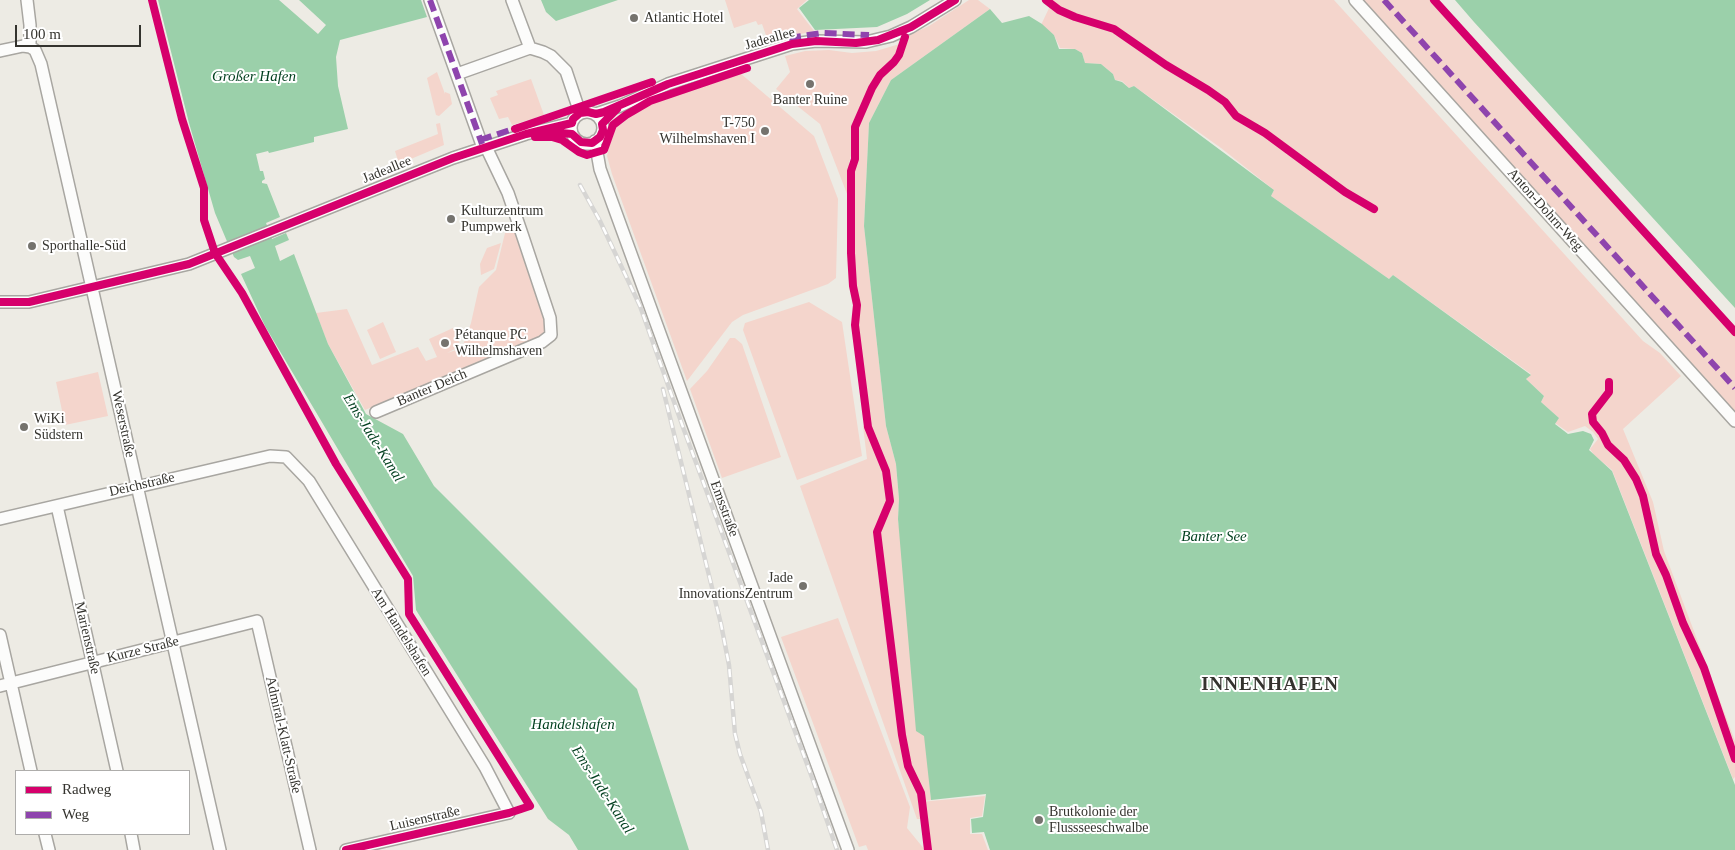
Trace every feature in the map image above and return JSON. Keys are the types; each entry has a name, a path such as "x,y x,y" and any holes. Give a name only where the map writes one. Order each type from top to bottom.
{"street":[{"name":"Weserstraße","path":"26,0 30,25 30,46 35,50 41,64 220,850"},
{"path":"430,0 484,148"},
{"path":"512,0 530,48"},
{"name":"Jadeallee","path":"599,119 620,106 668,84 792,44 816,41 856,43 884,38 911,27 955,0"},
{"name":"Anton-Dohrn-Weg","path":"1355,0 1735,421"},
{"path":"0,51 30,46"},
{"path":"457,74 530,48 551,56 566,71 580,113"},
{"path":"588,112 599,119 602,134 590,142 577,140 572,129 573,119 580,113 588,112"},
{"name":"Jadeallee","path":"93,288 189,264 412,173 526,134 544,130 572,129"},
{"name":"Emsstraße","path":"590,142 848,850"},
{"name":"Banter Deich","path":"376,412 542,342 551,336 550,318 508,193 484,148"},
{"path":"0,302 29,302 93,288"},
{"name":"Deichstraße","path":"0,519 270,456 286,456"},
{"name":"Am Handelshafen","path":"286,456 309,481 485,767 509,813"},
{"name":"Marienstraße","path":"57,506 117,770"},
{"name":"Kurze Straße","path":"6,684 257,621"},
{"name":"Admiral-Klatt-Straße","path":"257,621 310,850"},
{"path":"0,635 6,684 31,770"},
{"name":"Luisenstraße","path":"346,850 397,844 509,813"},
{"path":"45,835 49,850"},
{"path":"131,835 134,850"}],"shaded area":[{"path":"725,0 807,0 797,9 814,31 770,41 762,24 758,25 756,21 734,28"},
{"path":"969,0 978,0 990,9 891,80 869,123 864,226 886,426 896,464 899,499 898,519 928,764 931,800 923,801 908,766 902,735 877,532 890,501 886,471 868,427 855,325 857,305 853,286 851,253 851,171 855,159 855,127 872,88 880,75 899,55 905,37 929,26"},
{"path":"1049,0 1334,0 1643,341 1660,353 1681,376 1623,429 1653,502 1664,551 1735,741 1735,777 1733,779 1612,470 1594,455 1590,449 1598,439 1593,432 1585,426 1568,432 1555,423 1559,418 1541,402 1544,396 1526,379 1531,374 1393,275 1389,279 1271,196 1274,190 1221,148 1134,86 1129,88 1122,81 1115,80 1113,74 1101,64 1085,63 1082,53 1075,49 1060,48 1054,35 1041,25 1051,4"},
{"path":"1362,0 1433,0 1735,332 1735,413"},
{"path":"903,43 894,60 871,86 854,129 849,163 849,199 820,124 776,89 790,72 785,56 805,51 829,50 852,53 876,51"},
{"path":"437,72 445,94 445,92 450,94 452,104 439,116 436,115 427,78"},
{"path":"740,73 814,136 838,199 836,278 828,284 743,315 732,322 687,381 607,156 616,128 649,103"},
{"path":"531,79 544,115 512,125 508,117 499,119 490,98 498,95 496,91"},
{"path":"440,123 444,145 399,164 395,151 438,134 436,124"},
{"path":"513,224 548,318 548,333 539,340 365,410 328,344 316,313 347,309 372,365 418,347 426,361 437,357 429,339 453,328 461,346 447,353 462,348 471,323 479,287 496,270 506,229"},
{"path":"501,243 494,269 481,275 480,264 487,248"},
{"path":"809,302 842,322 862,456 797,480 743,330 745,323"},
{"path":"383,322 396,352 380,359 367,330"},
{"path":"730,338 735,338 742,344 781,457 722,478 690,389 707,371"},
{"path":"98,372 108,416 65,425 56,382"},
{"path":"863,426 866,427 882,470 888,501 875,531 898,724 905,764 921,799 918,801 920,819 917,819 800,486 867,459"},
{"path":"838,618 910,807 907,828 925,850 868,850 866,845 859,847 781,637"},
{"path":"985,796 982,816 970,818 970,834 982,834 988,850 926,850 920,802"}],"water":[{"name":"Handelshafen","path":"158,0 279,0 318,34 326,25 299,0 421,0 427,17 340,40 336,57 338,86 348,129 314,137 314,142 269,153 268,151 256,154 260,171 263,171 265,179 262,183 267,184 280,217 266,223 272,239 286,233 289,240 275,246 280,261 294,254 328,344 366,414 403,434 434,486 637,689 689,850 578,850 569,835 548,819 416,610 413,576 265,326 241,274 255,268 250,256 238,260 234,257 215,213 189,123"},
{"path":"541,0 618,0 556,21 546,12"},
{"path":"809,0 930,0 907,14 877,27 815,30 799,8"},
{"path":"1455,0 1735,0 1735,308 1474,22"},
{"name":"Banter See","path":"990,9 1002,23 1029,16 1054,35 1059,49 1075,49 1082,53 1085,63 1101,64 1113,74 1115,80 1122,82 1129,88 1134,86 1274,190 1271,196 1389,279 1393,275 1531,375 1526,379 1544,396 1541,402 1559,418 1555,424 1568,434 1583,431 1591,434 1594,440 1589,450 1612,471 1735,785 1735,850 990,850 984,832 972,833 971,819 983,817 986,794 931,800 924,736 916,731 898,519 899,499 896,464 886,426 864,226 869,123 891,80"}],"railway":[{"path":"580,185 600,221 640,306 837,850"},
{"path":"663,389 721,624 729,665 735,734 740,754 761,812 768,850"}],"marked path":[{"path":"430,0 482,144"},
{"path":"1384,0 1735,388"},
{"path":"789,38 822,33 869,35"},
{"path":"480,140 519,127"}],"cycle path":[{"path":"152,0 182,119 204,188 204,220 215,253 242,293 336,464 408,579 409,614 530,806 509,813 346,850"},
{"path":"0,302 29,302 189,264 453,158 526,134 572,123 573,119 580,113 596,114 604,112 668,84 792,44 816,41 856,43 878,40 911,27 955,0"},
{"path":"1046,0 1059,10 1075,17 1114,29 1166,65 1208,90 1225,102 1236,116 1265,133 1345,192 1374,209"},
{"path":"1434,0 1735,332"},
{"path":"905,37 899,55 880,75 872,88 855,127 855,159 851,171 851,253 853,286 857,305 855,325 868,427 886,471 890,501 877,532 902,735 908,766 921,793 928,850"},
{"path":"535,137 552,137 562,140 579,152 587,155 604,150 613,125 650,101 747,68"},
{"path":"515,129 652,82"},
{"path":"550,132 572,134 581,142 592,143 600,137 603,130 602,124 617,109"},
{"path":"1609,382 1609,392 1592,414 1593,422 1602,433 1608,445 1624,460 1636,479 1643,496 1656,554 1666,575 1683,623 1704,668 1735,759"}],"place":[{"name":"Atlantic Hotel","path":"634,18"},
{"name":"Banter Ruine","path":"810,84"},
{"name":"T-750 Wilhelmshaven I","path":"765,131"},
{"name":"Kulturzentrum Pumpwerk","path":"451,219"},
{"name":"Sporthalle-Süd","path":"32,246"},
{"name":"Pétanque PC Wilhelmshaven","path":"445,343"},
{"name":"WiKi Südstern","path":"24,427"},
{"name":"Jade InnovationsZentrum","path":"803,586"},
{"name":"Brutkolonie der Flussseeschwalbe","path":"1039,820"}],"district":[{"name":"INNENHAFEN","path":"1270,685"}],"water label":[{"name":"Großer Hafen","path":"254,77"},
{"name":"Ems-Jade-Kanal","path":"373,438"},
{"name":"Ems-Jade-Kanal","path":"602,790"}]}
